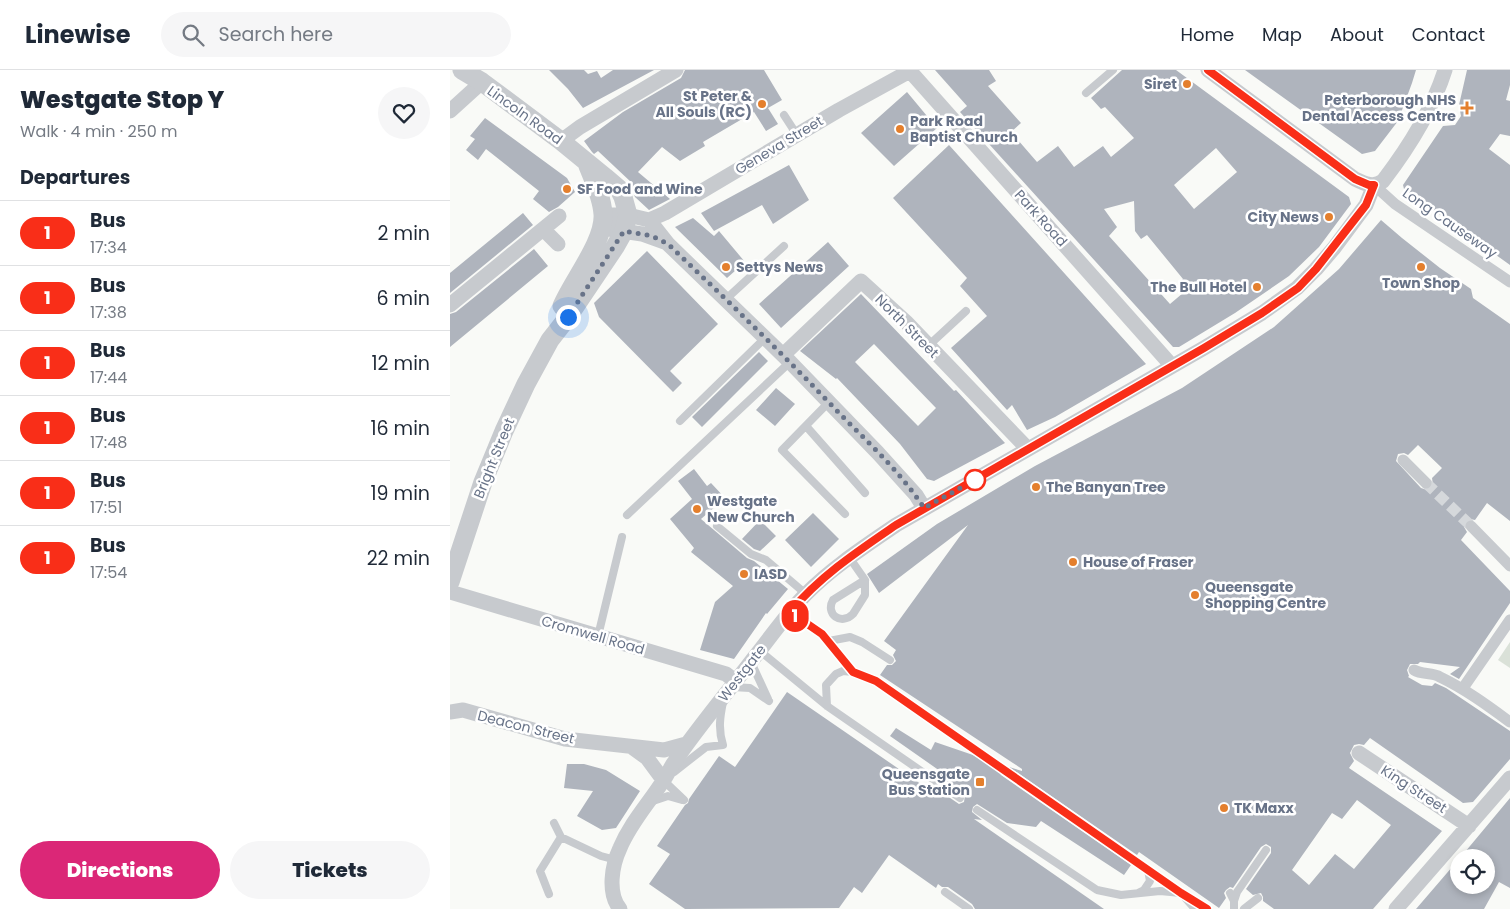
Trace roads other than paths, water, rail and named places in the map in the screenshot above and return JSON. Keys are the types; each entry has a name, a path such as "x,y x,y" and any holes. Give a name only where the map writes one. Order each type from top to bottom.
{"street":[{"name":"Lincoln Road","path":"462,70 482,82 561,141 618,189 623,197 626,223"},
{"path":"561,141 589,121 676,70"},
{"name":"Geneva Street","path":"649,220 665,213 910,70"},
{"name":"Park Road","path":"910,70 1172,366"},
{"path":"1208,70 1355,179 1369,185 1384,181 1410,143 1434,99 1445,70"},
{"path":"450,111 482,82"},
{"path":"587,162 601,201 603,221 626,223 649,220 668,244 786,358 878,453 916,495 924,508"},
{"name":"Long Causeway","path":"1374,185 1395,204 1510,282"},
{"name":"Westgate","path":"616,907 613,877 616,860 623,842 645,805 664,781 686,744 806,594 849,557 896,525 1262,313 1298,288 1334,248 1366,205 1374,185"},
{"path":"450,305 559,216"},
{"name":"Bright Street","path":"450,582 483,482 500,439 526,384 550,340 564,302 597,240 603,221"},
{"path":"626,223 668,244"},
{"name":"Bright Street","path":"550,340 568,317 626,223"},
{"path":"543,229 558,244"},
{"name":"North Street","path":"786,358 862,280 1028,449"},
{"path":"1403,460 1426,483"},
{"path":"1471,526 1510,566"},
{"name":"Cromwell Road","path":"450,592 726,674 730,688"},
{"path":"1463,688 1510,620"},
{"path":"1414,670 1419,673 1438,675 1463,688 1510,722"},
{"name":"Deacon Street","path":"450,712 463,710 564,739 664,750 686,744"},
{"path":"632,747 647,758 664,781"},
{"name":"King Street","path":"1359,754 1469,826"},
{"path":"1396,909 1510,778"}],"lane":[{"path":"1086,93 1113,70"},
{"path":"784,115 797,135"},
{"path":"726,299 784,246"},
{"path":"928,346 966,311"},
{"path":"680,421 765,338"},
{"path":"627,515 786,358"},
{"path":"829,402 782,450 845,514"},
{"path":"806,426 866,493"},
{"path":"717,526 751,554 766,560 806,594"},
{"path":"598,636 622,537"},
{"path":"849,557 865,580 865,594 850,617 843,620 835,618 830,607 833,600 865,580"},
{"path":"790,612 829,640 853,672"},
{"path":"829,640 850,637 862,642 890,660"},
{"path":"645,805 668,796 684,800 664,781 689,758 706,747 723,744 719,719 730,688 750,688 769,700 755,657"},
{"path":"755,657 960,798"},
{"path":"827,706 826,685 836,674 843,671 853,672 876,681 989,759"},
{"path":"1004,770 1207,909"},
{"path":"977,810 1097,890 1121,896 1170,891 1181,893 1195,909"},
{"path":"554,823 561,837 601,856 616,860"},
{"path":"549,894 540,871 561,837"},
{"path":"1233,901 1237,892 1266,850"},
{"path":"1136,894 1144,890 1150,881 1148,870"},
{"path":"945,892 968,909"},
{"path":"1244,909 1258,898"}],"tunnel":[{"path":"1426,483 1471,526"}],"place":[{"name":"Siret","path":"1187,84"},
{"name":"St Peter & All Souls (RC)","path":"762,104"},
{"name":"Peterborough NHS Dental Access Centre","path":"1467,108"},
{"name":"Park Road Baptist Church","path":"900,129"},
{"name":"SF Food and Wine","path":"567,189"},
{"name":"City News","path":"1329,217"},
{"name":"Settys News","path":"726,267"},
{"name":"Town Shop","path":"1421,267"},
{"name":"The Bull Hotel","path":"1257,287"},
{"name":"The Banyan Tree","path":"1036,487"},
{"name":"Westgate New Church","path":"697,509"},
{"name":"House of Fraser","path":"1073,562"},
{"name":"IASD","path":"744,574"},
{"name":"Queensgate Shopping Centre","path":"1195,595"},
{"name":"Queensgate Bus Station","path":"980,782"},
{"name":"TK Maxx","path":"1224,808"}]}
